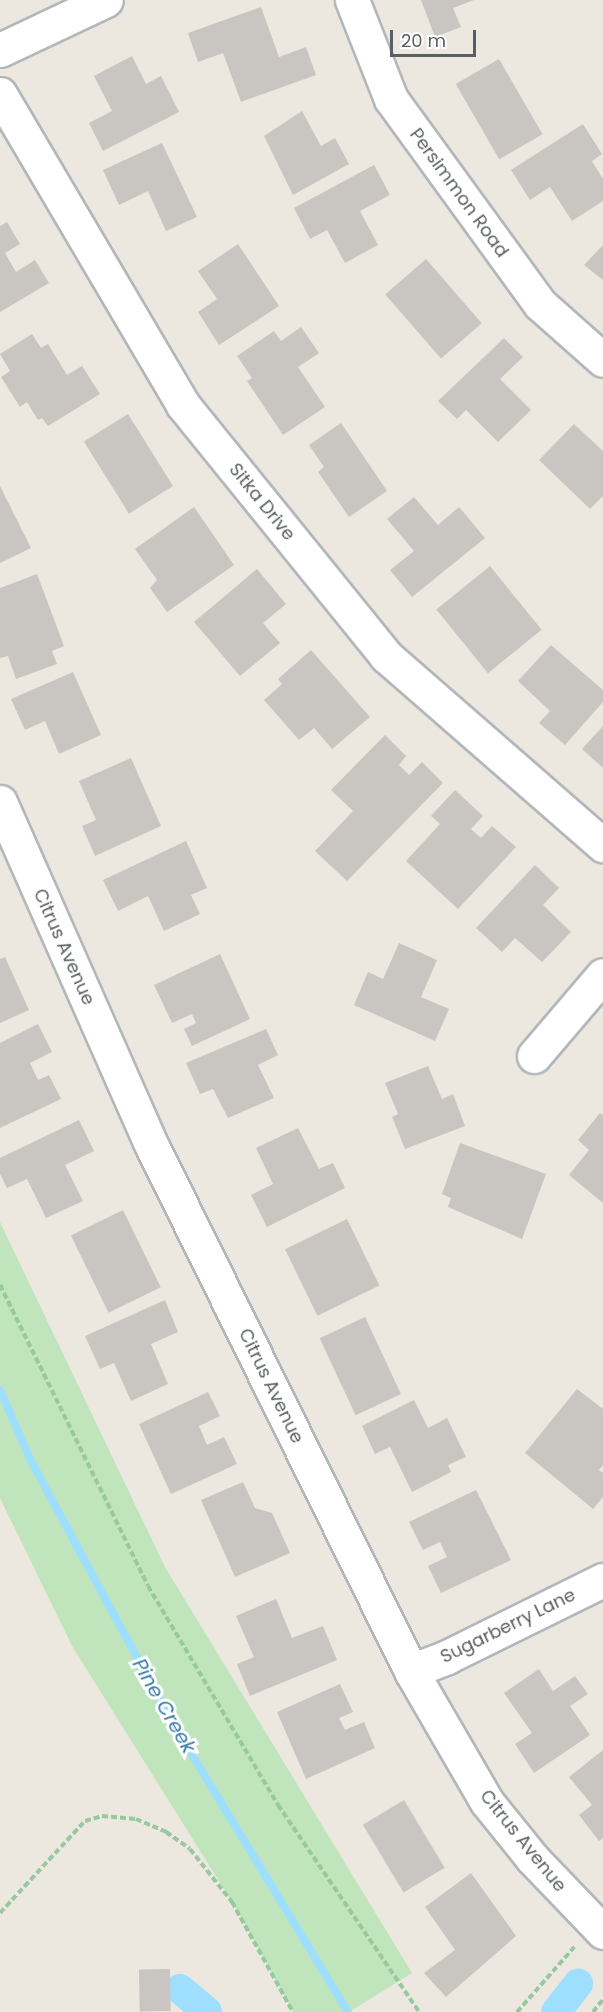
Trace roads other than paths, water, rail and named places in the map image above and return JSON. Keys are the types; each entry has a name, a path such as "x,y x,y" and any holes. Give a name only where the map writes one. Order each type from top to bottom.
{"street":[{"path":"0,50 106,0"},
{"name":"Persimmon Road","path":"352,0 391,99 540,304 603,360"},
{"name":"Sitka Drive","path":"0,94 183,405 386,656 603,845"},
{"name":"Citrus Avenue","path":"0,802 150,1142 411,1671 487,1802 533,1859 599,1928"},
{"path":"534,1056 603,975"},
{"name":"Sugarberry Lane","path":"411,1671 447,1657 603,1580"}],"waterway":[{"name":"Pine Creek","path":"0,1390 30,1459 168,1715 348,2012"},
{"path":"556,2012 578,1984"},
{"path":"180,1989 207,2012"}]}
